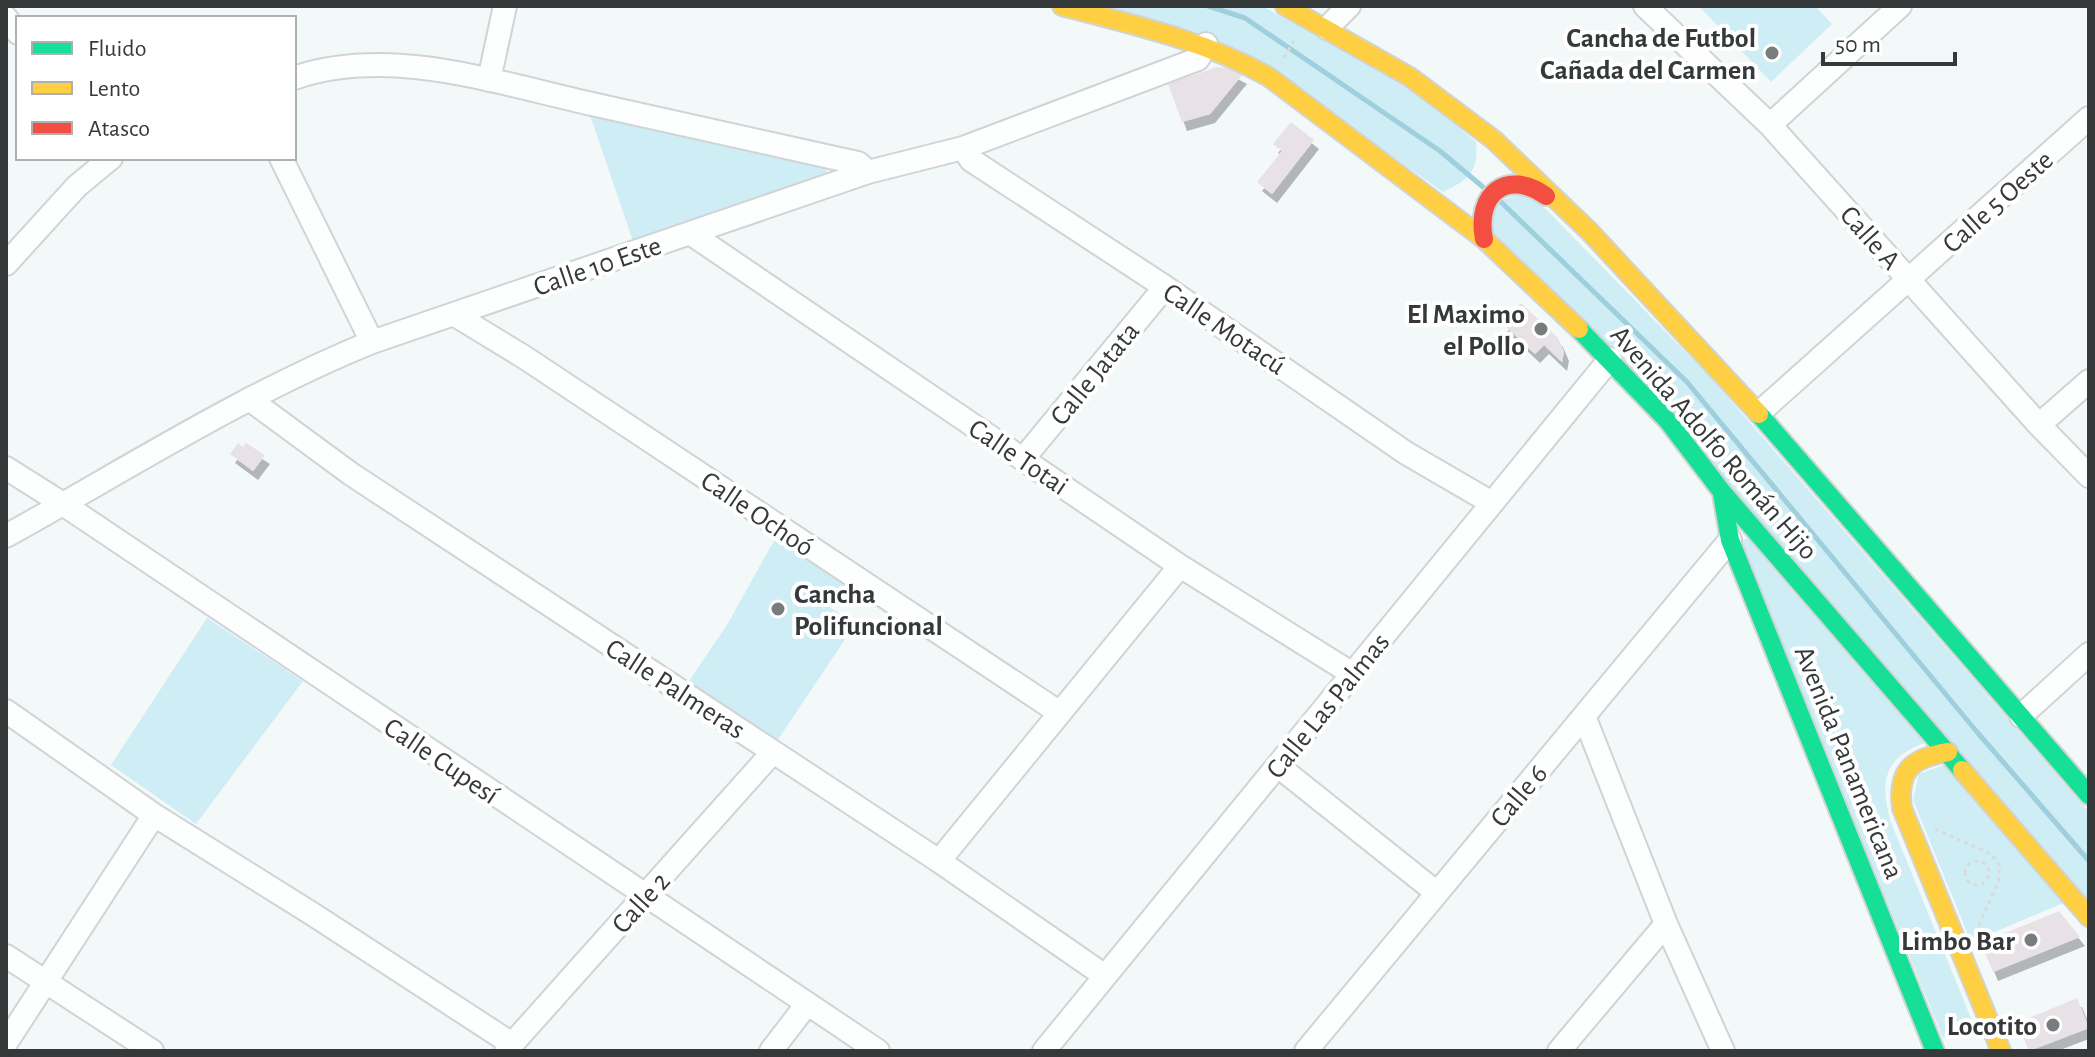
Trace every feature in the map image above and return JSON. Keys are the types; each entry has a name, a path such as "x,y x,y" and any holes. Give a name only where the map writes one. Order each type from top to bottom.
{"main road":[{"name":"Avenida Adolfo Román Hijo","path":"1062,6 1206,44 1240,59 1452,197 1482,235 1610,359 1668,421 1722,492 2089,917"},
{"name":"Avenida Adolfo Román Hijo","path":"1285,6 1427,89 1487,155 1588,231 1760,412 2089,795"},
{"path":"1452,197 1487,155"},
{"path":"1482,235 1482,211 1488,199 1501,186 1513,182 1539,189 1570,219 1588,231"},
{"name":"Avenida Panamericana","path":"1722,492 1730,540 1935,1051"},
{"name":"Avenida Panamericana","path":"1948,752 1920,759 1908,767 1898,791 2001,1051"}],"street":[{"path":"489,80 505,6"},
{"path":"1327,28 1349,6"},
{"name":"Calle A","path":"1645,6 1770,125 2039,425 2089,476"},
{"path":"1770,125 1900,6"},
{"name":"Calle 10 Este","path":"6,536 249,399 372,342 868,172 963,148 1198,59 1206,44"},
{"path":"296,78 342,66 373,65 430,70 489,80 858,163 868,172"},
{"name":"Calle 5 Oeste","path":"1760,412 2089,118"},
{"name":"Calle Motacú","path":"963,148 971,160 1165,287 1406,453 1492,503"},
{"path":"6,264 77,186 109,160"},
{"path":"282,160 372,342"},
{"name":"Calle Totai","path":"690,233 1180,566 1351,673"},
{"name":"Calle Jatata","path":"1023,459 1165,287"},
{"name":"Calle Ochoó","path":"455,315 524,357 1060,713"},
{"name":"Calle Las Palmas","path":"1052,1049 1105,976 1610,359"},
{"path":"2039,425 2089,381"},
{"name":"Calle Palmeras","path":"249,399 351,474 939,861 1105,976"},
{"name":"Calle Cupesí","path":"6,468 878,1051"},
{"name":"Calle 6","path":"1306,1051 1730,540"},
{"path":"939,861 1180,566"},
{"path":"2021,716 2089,654"},
{"path":"6,711 154,815 314,915 509,1048"},
{"path":"1584,716 1666,924 1723,1051"},
{"name":"Calle 2","path":"509,1048 773,752"},
{"path":"1278,766 1437,893"},
{"path":"6,1043 154,815"},
{"path":"1559,1051 1666,924"},
{"path":"6,956 152,1051"},
{"path":"771,1051 807,1004"}],"path":[{"path":"1281,63 1297,36"},
{"path":"1911,830 1922,824 1991,854 2000,866 1998,883 1971,942 1959,948"},
{"path":"1977,861 1983,863 1989,873 1986,880 1975,885 1968,881 1965,873 1970,864 1977,861"}],"shaded area":[{"path":"1084,6 1262,6 1414,90 1476,142 1476,161 1465,179 1443,192 1270,71"},
{"name":"Cancha de Futbol Cañada del Carmen","path":"1699,6 1815,6 1832,24 1771,82"},
{"path":"589,112 826,166 827,176 633,241"},
{"path":"1528,191 1711,378 2089,812 2089,907 1483,229 1490,204"},
{"path":"776,537 847,581 829,607 856,623 775,744 687,684 727,625"},
{"path":"1748,539 1924,743 1900,756 1888,772 1887,806 1975,1028 1943,1038 1739,540"},
{"path":"207,618 303,681 196,824 111,765"},
{"path":"1944,765 2063,903 1971,942 1913,800 1919,774"}],"building":[{"path":"1217,67 1229,68 1242,75 1210,114 1182,122 1168,84"},
{"path":"1291,122 1314,140 1272,194 1257,182 1282,151 1273,144"},
{"path":"1521,303 1558,338 1564,352 1562,362 1544,345 1535,354 1502,323"},
{"path":"238,443 243,447 246,443 265,455 253,471 230,454"},
{"name":"Limbo Bar","path":"2059,911 2080,937 1993,972 1981,943"},
{"name":"Locotito","path":"2077,998 2089,1028 2029,1051 2017,1023"}],"waterway":[{"path":"1208,6 1245,18 1440,151 1483,187"},
{"path":"1500,201 1687,382 1977,732 2089,861"}],"traffic: fast":[{"path":"1579,329 1668,421 1722,492 1962,770"},
{"path":"1759,414 2089,795"},
{"path":"1722,494 1730,540 1935,1051"}],"traffic: slow":[{"path":"1062,6 1194,43 1269,77 1484,239 1579,329"},
{"path":"1285,6 1410,77 1494,140 1589,231 1759,414"},
{"path":"1948,752 1925,758 1910,768 1902,784 1902,808 2001,1051"},
{"path":"1962,770 2089,917"}],"traffic: jam":[{"path":"1484,239 1484,209 1497,190 1507,185 1519,185 1546,196"}],"place":[{"name":"Cancha de Futbol Cañada del Carmen","path":"1772,53"},
{"name":"El Maximo el Pollo","path":"1541,329"},
{"name":"Cancha Polifuncional","path":"778,609"},
{"name":"Limbo Bar","path":"2031,940"},
{"name":"Locotito","path":"2053,1025"}]}
